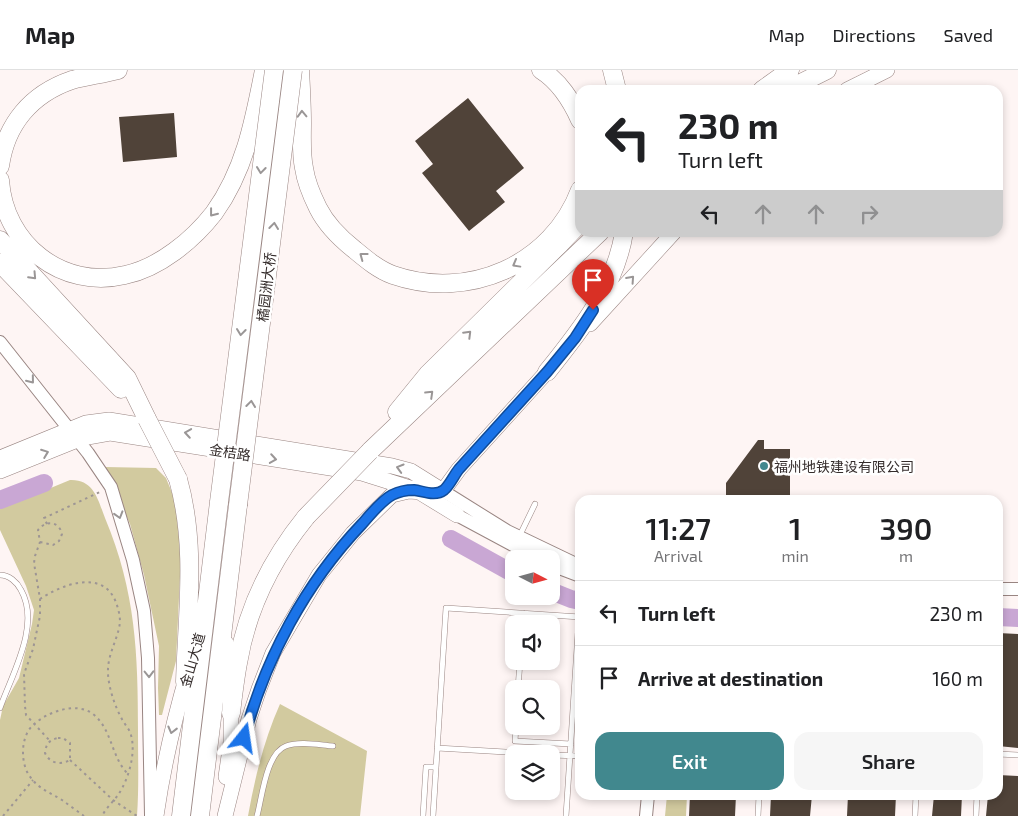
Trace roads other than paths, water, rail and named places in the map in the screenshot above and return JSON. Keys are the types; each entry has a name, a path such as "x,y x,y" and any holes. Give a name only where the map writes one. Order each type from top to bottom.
{"highway":[{"path":"0,166 7,137 14,123 38,98 72,80 118,70"},
{"path":"0,180 6,213 19,237 38,256 64,270 79,275 111,278 144,269 180,246 204,224 224,197 240,168 253,127 264,70"},
{"name":"橘园洲大桥","path":"220,502 274,70"},
{"name":"橘园洲大桥","path":"238,505 293,70"},
{"path":"300,70 304,169 311,190 319,209 339,236 378,268 422,282 454,283 482,278 509,268 539,250 572,222"},
{"path":"542,70 565,92 575,109"},
{"path":"610,70 612,85"},
{"path":"610,70 615,85"},
{"path":"769,85 790,70"},
{"path":"797,85 827,70"},
{"path":"370,451 396,413 428,374 560,244 572,222 575,202"},
{"path":"231,713 238,662 247,626 259,593 273,564 306,517 370,451 595,237"},
{"path":"547,372 575,338 605,289 619,254 623,237"},
{"path":"0,240 127,378 178,479 185,503 190,539 185,682"},
{"path":"0,263 126,394 147,419"},
{"name":"金山大道","path":"208,598 220,502"},
{"name":"金山大道","path":"227,600 238,505"},
{"path":"181,816 208,598"},
{"path":"200,816 227,600"}],"main road":[{"path":"857,85 887,70"},
{"path":"223,816 259,689 273,654 319,575 353,533 392,495 416,490 437,493 443,491 459,469 669,237"},
{"path":"0,458 74,435 86,422 109,420 367,461 411,471 443,491"},
{"name":"金桔路","path":"0,471 74,435 91,436 110,433 362,473 416,490 457,515"},
{"name":"金山大道","path":"156,816 171,732 208,598"},
{"name":"金山大道","path":"223,816 231,742 231,713 225,632 227,600"}],"street":[{"path":"0,342 74,435 111,488 133,560 144,611 148,658 152,816"},
{"path":"443,491 482,517 575,564"},
{"path":"457,515 522,550"},
{"path":"560,568 575,574"},
{"path":"1003,589 1018,590"},
{"path":"646,816 648,800"}],"lane":[{"path":"519,537 535,504"},
{"path":"0,575 11,579 21,589 28,608 28,618 18,664 0,708"},
{"path":"433,816 446,608 575,617"},
{"path":"566,816 575,688"},
{"path":"515,735 515,741 571,744"},
{"path":"257,816 270,765 284,746 300,744 333,746"},
{"path":"437,748 505,752"},
{"path":"1003,754 1018,755"},
{"path":"560,755 575,756"},
{"path":"422,816 426,767 436,767"},
{"path":"758,816 759,800"},
{"path":"915,816 916,800"},
{"path":"976,816 977,800"}],"waterway":[{"path":"0,500 44,483"},
{"path":"451,539 505,569"},
{"path":"560,595 575,600"},
{"path":"1003,617 1018,618"}],"place":[{"name":"福州地铁建设有限公司","path":"764,466"}]}
